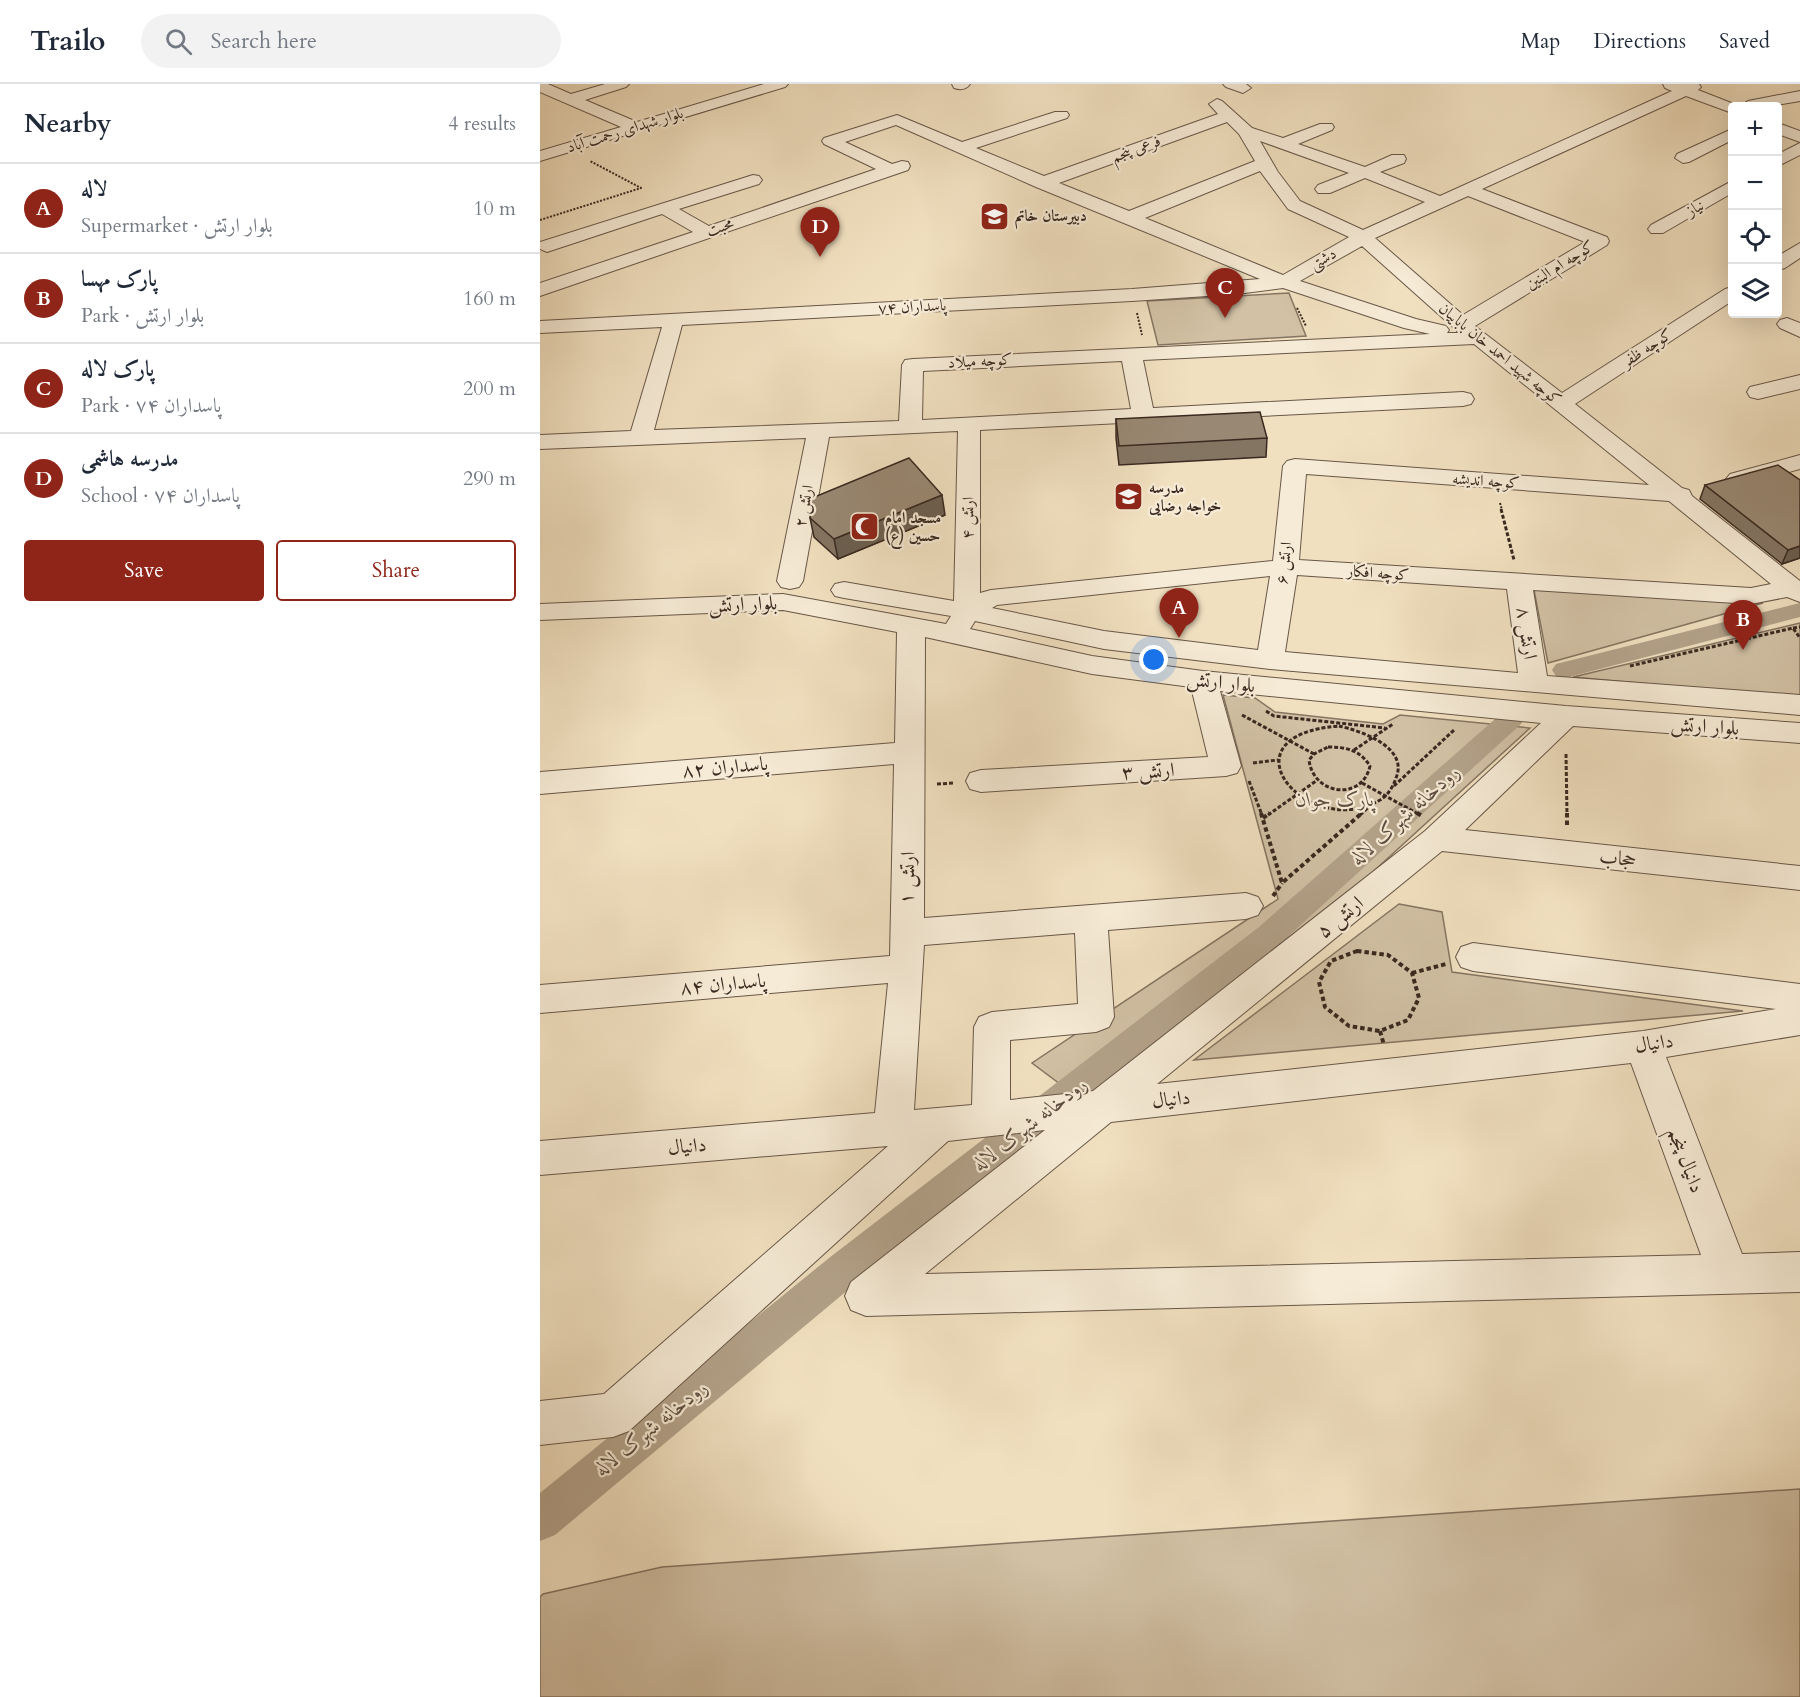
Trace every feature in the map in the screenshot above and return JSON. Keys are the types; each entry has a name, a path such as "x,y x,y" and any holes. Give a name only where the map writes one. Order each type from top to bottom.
{"street":[{"path":"570,99 621,84"},
{"name":"بلوار شهدای رحمت آباد","path":"540,156 780,84"},
{"path":"1669,84 1688,87 1734,102"},
{"path":"547,86 570,99 635,127"},
{"path":"1688,87 1728,106"},
{"name":"دشتی","path":"1284,282 1363,237 1688,87"},
{"path":"1768,102 1800,96"},
{"name":"کوچه شهید احمد خان باباییان","path":"1223,110 1246,131 1264,163 1294,205 1363,237 1470,332 1562,403 1699,490 1793,582"},
{"name":"فرعی پنجم","path":"1042,183 1223,110"},
{"path":"961,148 1061,115"},
{"name":"محبت","path":"540,290 896,168 830,141 897,120 961,148"},
{"path":"1782,123 1800,130"},
{"path":"1282,144 1326,127"},
{"path":"1782,130 1800,137"},
{"path":"1246,131 1364,172 1440,202"},
{"path":"1683,158 1728,136"},
{"path":"961,148 1284,282 1412,324 1470,332"},
{"path":"1782,159 1800,148"},
{"path":"1324,189 1398,159"},
{"path":"1129,218 1264,163"},
{"path":"547,246 753,180"},
{"name":"نیاز","path":"1657,229 1728,188"},
{"name":"کوچه ام البنین","path":"1468,190 1600,241 1470,332"},
{"path":"664,208 707,232"},
{"path":"1782,261 1800,249"},
{"name":"پاسداران ۷۴","path":"540,327 1132,295 1237,288 1284,282"},
{"name":"کوچه ظفر","path":"1562,403 1728,296"},
{"path":"641,437 674,319"},
{"name":"کوچه میلاد","path":"910,428 913,365 1316,345 1470,332"},
{"path":"1139,353 1143,416"},
{"path":"1758,392 1800,382"},
{"path":"540,442 910,428 1462,399"},
{"name":"ارتش ۴","path":"960,622 969,425"},
{"name":"ارتش ۲","path":"790,581 819,430"},
{"path":"1699,490 1800,462"},
{"name":"کوچه اندیشه","path":"1294,466 1495,482 1699,490"},
{"name":"ارتش ۶","path":"1270,660 1285,567 1294,466"},
{"name":"کوچه افکار","path":"960,622 991,598 1285,567 1751,596 1793,582"},
{"name":"بلوار ارتش","path":"540,593 790,581 960,622 1092,665 1203,680 1566,716 1800,733"},
{"name":"ارتش ۸","path":"1519,582 1534,684"},
{"name":"بلوار ارتش","path":"540,612 783,602 911,625 960,622 1270,660 1800,705"},
{"name":"ارتش ۱","path":"893,1130 907,968 911,625"},
{"name":"ارتش ۳","path":"981,781 1226,766 1203,680"},
{"name":"ارتش ۵","path":"1566,716 1441,835 1087,1109 866,1296 1729,1275"},
{"name":"پاسداران ۸۲","path":"540,783 910,752"},
{"name":"حجاب","path":"1441,835 1567,852 1800,878"},
{"path":"906,933 1246,906"},
{"path":"1005,1118 992,1027 1096,1017 1091,919"},
{"path":"1473,957 1800,998"},
{"name":"پاسداران ۸۴","path":"540,999 907,968"},
{"name":"دانیال","path":"540,1158 893,1130 1005,1118 1643,1046 1800,1020"},
{"name":"دانیال پنجم","path":"1643,1046 1729,1275"},
{"path":"540,1423 613,1415 939,1125"},
{"path":"1729,1275 1800,1272"}],"path":[{"path":"540,220 641,188 566,148"},
{"path":"1284,282 1316,345"},
{"path":"1132,295 1139,353"},
{"path":"1495,482 1519,582"},
{"path":"1620,669 1800,627"},
{"path":"1793,628 1800,638"},
{"path":"1233,711 1314,754"},
{"path":"1566,716 1567,852"},
{"path":"1353,750 1401,719"},
{"path":"1246,775 1263,818 1282,883 1374,802 1385,796 1460,725 1448,724"},
{"path":"1374,802 1342,808 1310,802 1296,794 1285,784 1279,772 1278,760 1282,749 1290,740 1312,729 1339,726 1357,729 1387,746 1396,759 1398,773 1393,787"},
{"path":"1328,747 1353,750 1361,754 1370,766 1368,778 1362,783 1354,787 1334,789 1316,781 1310,774 1309,760 1314,754 1328,747"},
{"path":"910,787 981,781"},
{"path":"1263,818 1316,781"},
{"path":"1362,783 1441,835"},
{"path":"1358,951 1388,955 1412,973 1419,998 1408,1020 1380,1031 1349,1026 1325,1007 1318,982 1331,961 1358,951"}],"green space":[{"path":"1289,293 1306,336 1158,345 1147,301"},
{"path":"1534,590 1763,603 1548,663"},
{"path":"1800,623 1800,698 1573,677"},
{"name":"پارک جوان","path":"1223,695 1255,698 1275,712 1383,724 1400,715 1530,728 1304,935 1105,1081 1060,1084 1032,1063 1278,899"},
{"path":"1399,904 1442,912 1452,972 1743,1011 1194,1060"},
{"path":"1800,1489 1800,1697 540,1697 540,1597 543,1594 662,1567"}],"building":[{"path":"1260,412 1267,438 1119,446 1116,419"},
{"path":"909,458 942,495 834,539 810,518 812,498"},
{"path":"1778,465 1800,480 1800,546 1788,550 1705,485"}],"waterway":[{"name":"رودخانه شهرک لاله","path":"1565,670 1800,610"},
{"name":"رودخانه شهرک لاله","path":"540,1520 842,1271 1270,935 1512,718"}],"place":[{"name":"دبیرستان خاتم","path":"994,216"},
{"name":"مدرسه هاشمی","path":"820,257"},
{"name":"پارک لاله","path":"1225,318"},
{"name":"مدرسه خواجه رضایی","path":"1128,497"},
{"name":"مسجد امام حسین (ع)","path":"864,527"},
{"name":"لاله","path":"1179,638"},
{"name":"پارک مهسا","path":"1743,650"}]}
